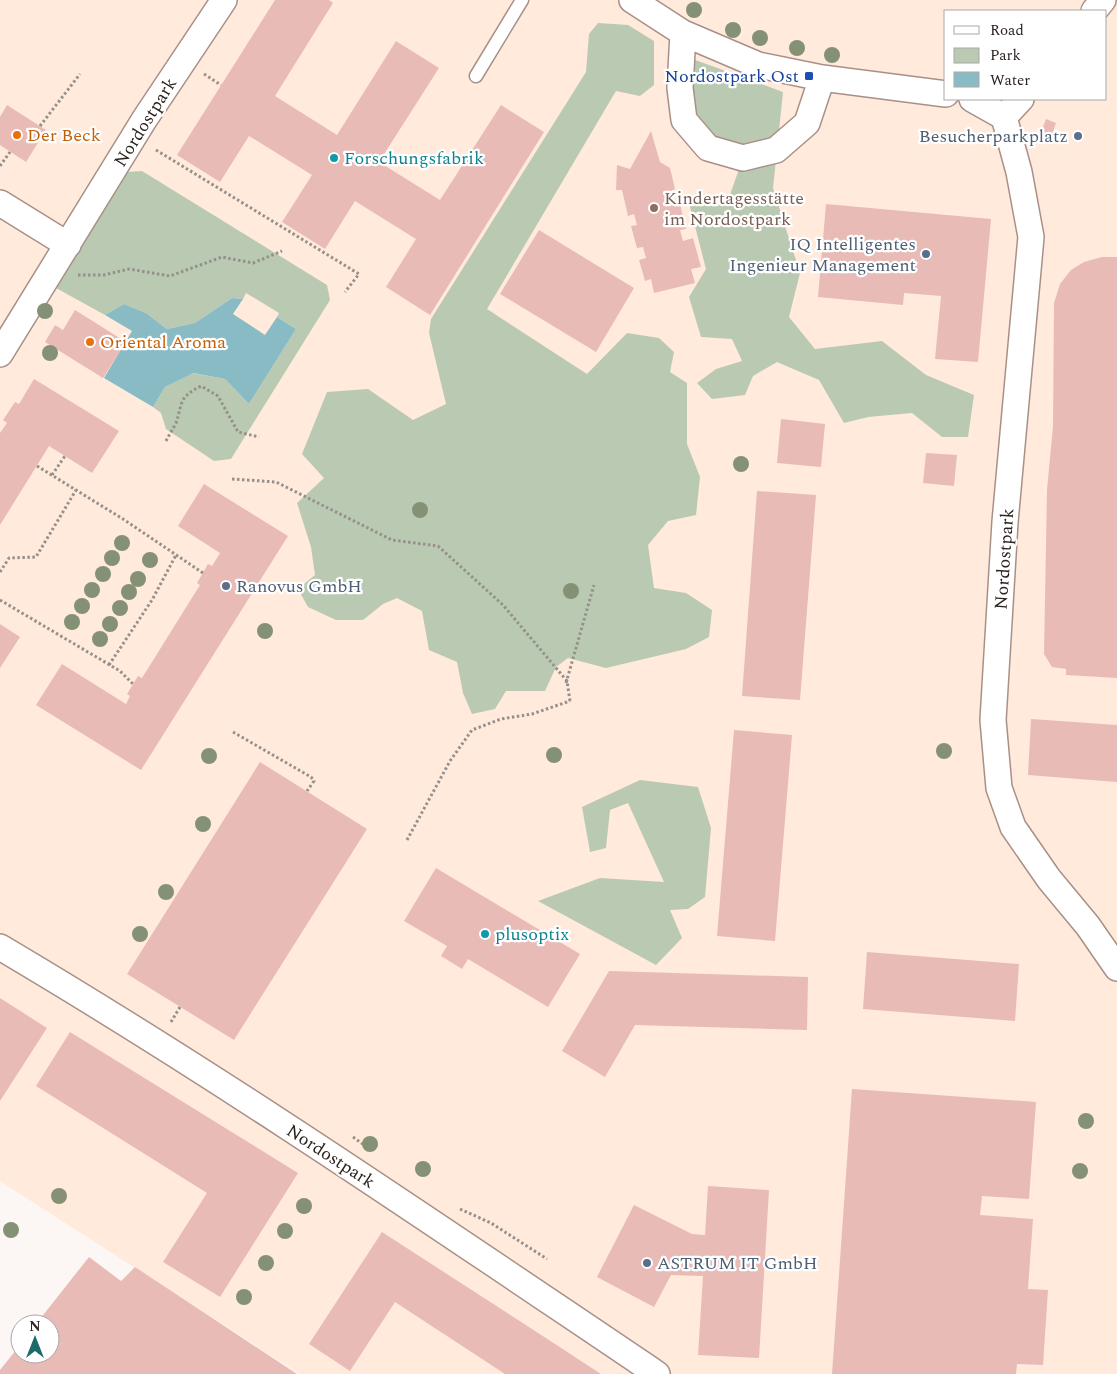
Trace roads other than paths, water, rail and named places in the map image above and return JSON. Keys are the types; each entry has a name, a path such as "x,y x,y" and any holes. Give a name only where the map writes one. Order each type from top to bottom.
{"street":[{"name":"Nordostpark","path":"0,354 144,120 224,0"},
{"path":"632,0 684,34 758,65 822,78 944,94"},
{"path":"1095,10 1103,0"},
{"path":"684,34 680,88 684,120 708,148 743,158 776,150 807,123 822,78"},
{"path":"974,100 1004,117 1020,100"},
{"name":"Nordostpark","path":"1004,117 1019,172 1031,237 1005,522 993,720 999,788 1014,827 1022,840 1049,879 1088,926 1117,968"},
{"path":"0,203 68,245"},
{"name":"Nordostpark","path":"0,947 78,993 371,1182 657,1374"}],"lane":[{"path":"476,76 522,0"}],"water":[{"path":"232,298 243,299 233,314 265,335 277,317 296,329 249,404 225,379 193,373 165,387 153,407 104,378 132,331 105,315 124,304 146,313 167,329 195,323"}],"place":[{"name":"Nordostpark Ost","path":"809,76"},
{"name":"Der Beck","path":"17,135"},
{"name":"Besucherparkplatz","path":"1078,136"},
{"name":"Forschungsfabrik","path":"334,158"},
{"name":"Kindertagesstätte im Nordostpark","path":"654,208"},
{"name":"IQ Intelligentes Ingenieur Management","path":"926,254"},
{"name":"Oriental Aroma","path":"90,342"},
{"name":"Ranovus GmbH","path":"226,586"},
{"name":"plusoptix","path":"485,934"},
{"name":"ASTRUM IT GmbH","path":"647,1263"}]}
